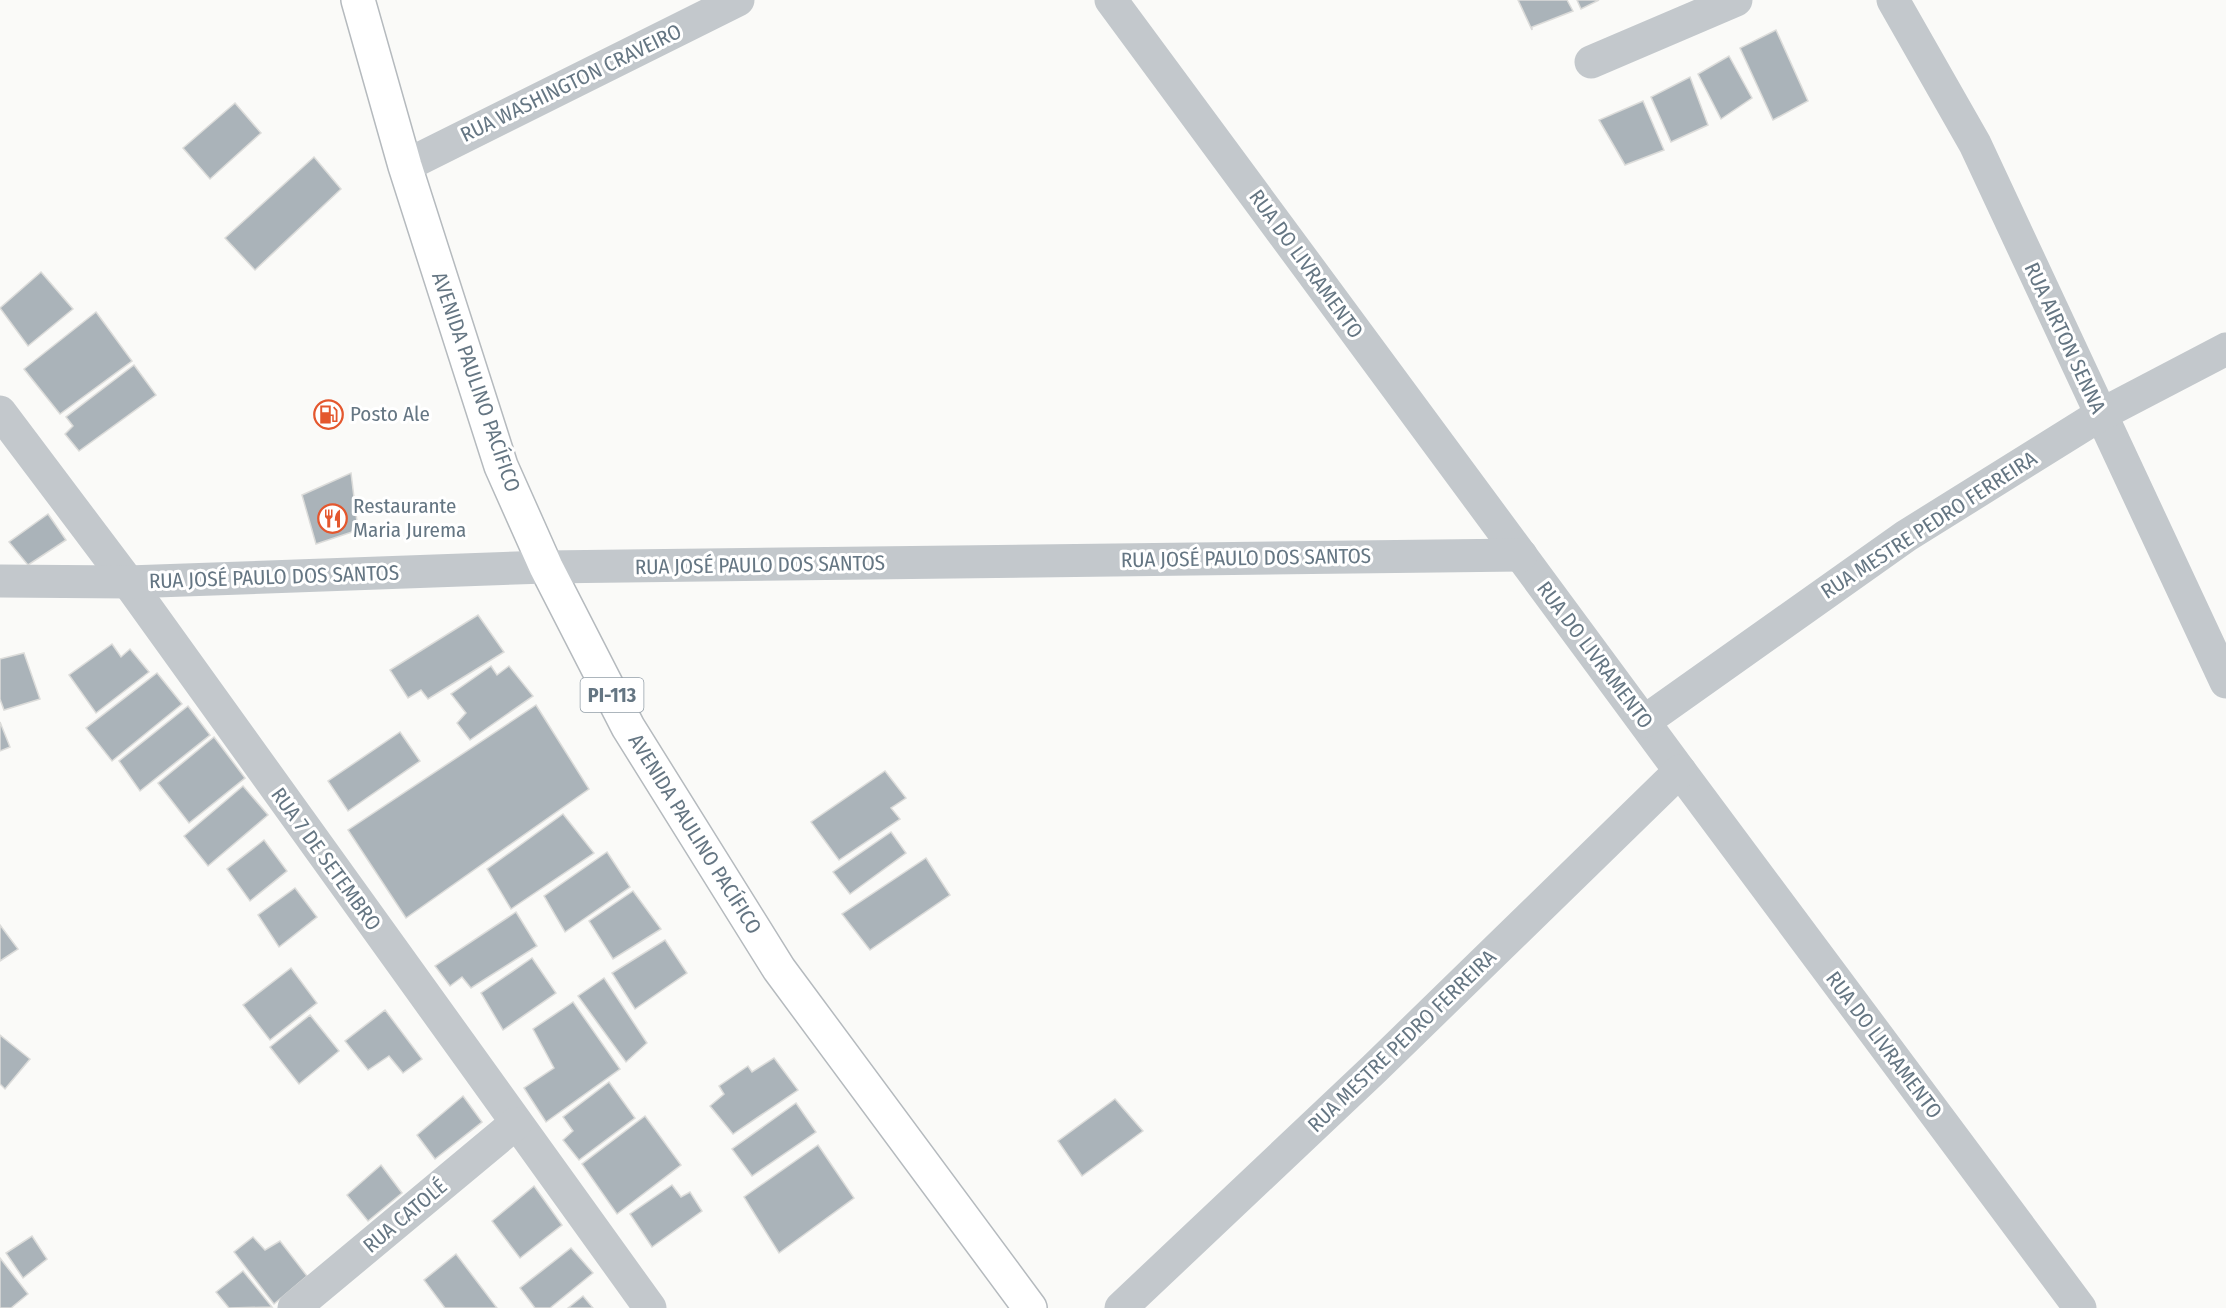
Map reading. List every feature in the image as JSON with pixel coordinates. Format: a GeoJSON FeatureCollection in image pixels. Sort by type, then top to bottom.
{"type":"FeatureCollection","features":[{"type":"Feature","properties":{"kind":"main road","name":"AVENIDA PAULINO PACÍFICO"},"geometry":{"type":"LineString","coordinates":[[358,0],[405,165],[501,466],[546,567],[628,727],[779,969],[1030,1308]]}},
{"type":"Feature","properties":{"kind":"street","name":"RUA WASHINGTON CRAVEIRO"},"geometry":{"type":"LineString","coordinates":[[405,165],[738,0]]}},
{"type":"Feature","properties":{"kind":"street","name":"RUA DO LIVRAMENTO"},"geometry":{"type":"LineString","coordinates":[[1111,0],[2080,1308]]}},
{"type":"Feature","properties":{"kind":"street"},"geometry":{"type":"LineString","coordinates":[[1591,62],[1736,0]]}},
{"type":"Feature","properties":{"kind":"street","name":"RUA AIRTON SENNA"},"geometry":{"type":"LineString","coordinates":[[1893,0],[1975,144],[2226,682]]}},
{"type":"Feature","properties":{"kind":"street","name":"RUA MESTRE PEDRO FERREIRA"},"geometry":{"type":"LineString","coordinates":[[1645,721],[1906,536],[2100,415],[2226,348]]}},
{"type":"Feature","properties":{"kind":"street","name":"RUA 7 DE SETEMBRO"},"geometry":{"type":"LineString","coordinates":[[0,412],[128,582],[650,1308]]}},
{"type":"Feature","properties":{"kind":"street","name":"RUA JOSÉ PAULO DOS SANTOS"},"geometry":{"type":"LineString","coordinates":[[0,581],[128,582],[546,567],[1521,555]]}},
{"type":"Feature","properties":{"kind":"street","name":"RUA MESTRE PEDRO FERREIRA"},"geometry":{"type":"LineString","coordinates":[[1121,1308],[1374,1069],[1680,771]]}},
{"type":"Feature","properties":{"kind":"street","name":"RUA CATOLÉ"},"geometry":{"type":"LineString","coordinates":[[294,1308],[516,1124]]}},
{"type":"Feature","properties":{"kind":"building"},"geometry":{"type":"Polygon","coordinates":[[[1518,0],[1567,0],[1573,11],[1532,27],[1532,30],[1518,0]]]}},
{"type":"Feature","properties":{"kind":"building"},"geometry":{"type":"Polygon","coordinates":[[[1577,0],[1599,0],[1581,9],[1577,0]]]}},
{"type":"Feature","properties":{"kind":"building"},"geometry":{"type":"Polygon","coordinates":[[[1776,30],[1808,101],[1773,120],[1740,48],[1776,30]]]}},
{"type":"Feature","properties":{"kind":"building"},"geometry":{"type":"Polygon","coordinates":[[[1729,56],[1752,98],[1721,119],[1698,74],[1729,56]]]}},
{"type":"Feature","properties":{"kind":"building"},"geometry":{"type":"Polygon","coordinates":[[[1690,77],[1708,125],[1671,142],[1651,97],[1690,77]]]}},
{"type":"Feature","properties":{"kind":"building"},"geometry":{"type":"Polygon","coordinates":[[[1643,101],[1664,150],[1625,165],[1599,120],[1643,101]]]}},
{"type":"Feature","properties":{"kind":"building"},"geometry":{"type":"Polygon","coordinates":[[[235,103],[261,133],[210,179],[183,148],[235,103]]]}},
{"type":"Feature","properties":{"kind":"building"},"geometry":{"type":"Polygon","coordinates":[[[314,157],[341,189],[255,270],[225,238],[314,157]]]}},
{"type":"Feature","properties":{"kind":"building"},"geometry":{"type":"Polygon","coordinates":[[[41,272],[73,309],[28,346],[0,308],[41,272]]]}},
{"type":"Feature","properties":{"kind":"building"},"geometry":{"type":"Polygon","coordinates":[[[96,312],[132,361],[60,414],[24,369],[96,312]]]}},
{"type":"Feature","properties":{"kind":"building"},"geometry":{"type":"Polygon","coordinates":[[[134,365],[156,395],[79,451],[65,434],[73,426],[66,417],[134,365]]]}},
{"type":"Feature","properties":{"kind":"building"},"geometry":{"type":"Polygon","coordinates":[[[351,473],[358,530],[316,544],[302,495],[351,473]]]}},
{"type":"Feature","properties":{"kind":"building"},"geometry":{"type":"Polygon","coordinates":[[[48,514],[66,540],[28,565],[9,542],[48,514]]]}},
{"type":"Feature","properties":{"kind":"building"},"geometry":{"type":"Polygon","coordinates":[[[478,615],[504,652],[428,699],[421,690],[408,698],[390,670],[478,615]]]}},
{"type":"Feature","properties":{"kind":"building"},"geometry":{"type":"Polygon","coordinates":[[[112,644],[121,657],[130,649],[149,672],[96,713],[69,675],[112,644]]]}},
{"type":"Feature","properties":{"kind":"building"},"geometry":{"type":"Polygon","coordinates":[[[24,653],[40,699],[4,710],[0,699],[0,659],[24,653]]]}},
{"type":"Feature","properties":{"kind":"building"},"geometry":{"type":"Polygon","coordinates":[[[491,666],[497,675],[509,666],[533,696],[470,740],[457,723],[466,713],[451,694],[491,666]]]}},
{"type":"Feature","properties":{"kind":"building"},"geometry":{"type":"Polygon","coordinates":[[[157,673],[182,704],[112,761],[86,728],[157,673]]]}},
{"type":"Feature","properties":{"kind":"building"},"geometry":{"type":"Polygon","coordinates":[[[536,705],[589,789],[406,918],[348,830],[536,705]]]}},
{"type":"Feature","properties":{"kind":"building"},"geometry":{"type":"Polygon","coordinates":[[[188,706],[210,735],[140,791],[119,761],[188,706]]]}},
{"type":"Feature","properties":{"kind":"building"},"geometry":{"type":"Polygon","coordinates":[[[0,722],[10,747],[0,751],[0,722]]]}},
{"type":"Feature","properties":{"kind":"building"},"geometry":{"type":"Polygon","coordinates":[[[400,732],[420,761],[348,811],[328,781],[400,732]]]}},
{"type":"Feature","properties":{"kind":"building"},"geometry":{"type":"Polygon","coordinates":[[[214,737],[245,778],[189,823],[158,783],[214,737]]]}},
{"type":"Feature","properties":{"kind":"building"},"geometry":{"type":"Polygon","coordinates":[[[885,771],[906,798],[891,808],[900,819],[839,860],[811,822],[885,771]]]}},
{"type":"Feature","properties":{"kind":"building"},"geometry":{"type":"Polygon","coordinates":[[[243,786],[268,815],[208,866],[184,836],[243,786]]]}},
{"type":"Feature","properties":{"kind":"building"},"geometry":{"type":"Polygon","coordinates":[[[563,814],[594,853],[511,909],[487,869],[563,814]]]}},
{"type":"Feature","properties":{"kind":"building"},"geometry":{"type":"Polygon","coordinates":[[[891,832],[906,853],[850,894],[833,872],[891,832]]]}},
{"type":"Feature","properties":{"kind":"building"},"geometry":{"type":"Polygon","coordinates":[[[264,840],[287,871],[250,901],[227,869],[264,840]]]}},
{"type":"Feature","properties":{"kind":"building"},"geometry":{"type":"Polygon","coordinates":[[[607,852],[630,887],[565,932],[544,896],[607,852]]]}},
{"type":"Feature","properties":{"kind":"building"},"geometry":{"type":"Polygon","coordinates":[[[926,858],[950,895],[870,950],[842,914],[926,858]]]}},
{"type":"Feature","properties":{"kind":"building"},"geometry":{"type":"Polygon","coordinates":[[[295,888],[317,917],[279,947],[258,915],[295,888]]]}},
{"type":"Feature","properties":{"kind":"building"},"geometry":{"type":"Polygon","coordinates":[[[633,891],[661,929],[613,959],[589,921],[633,891]]]}},
{"type":"Feature","properties":{"kind":"building"},"geometry":{"type":"Polygon","coordinates":[[[516,912],[537,946],[471,988],[462,977],[450,986],[435,966],[516,912]]]}},
{"type":"Feature","properties":{"kind":"building"},"geometry":{"type":"Polygon","coordinates":[[[0,925],[18,949],[0,961],[0,925]]]}},
{"type":"Feature","properties":{"kind":"building"},"geometry":{"type":"Polygon","coordinates":[[[665,940],[687,973],[635,1009],[612,973],[665,940]]]}},
{"type":"Feature","properties":{"kind":"building"},"geometry":{"type":"Polygon","coordinates":[[[532,958],[556,993],[503,1030],[481,993],[532,958]]]}},
{"type":"Feature","properties":{"kind":"building"},"geometry":{"type":"Polygon","coordinates":[[[291,968],[317,1003],[270,1040],[243,1005],[291,968]]]}},
{"type":"Feature","properties":{"kind":"building"},"geometry":{"type":"Polygon","coordinates":[[[604,978],[647,1043],[626,1062],[578,996],[604,978]]]}},
{"type":"Feature","properties":{"kind":"building"},"geometry":{"type":"Polygon","coordinates":[[[573,1002],[620,1069],[546,1122],[524,1088],[554,1068],[533,1029],[573,1002]]]}},
{"type":"Feature","properties":{"kind":"building"},"geometry":{"type":"Polygon","coordinates":[[[385,1010],[422,1059],[403,1073],[389,1056],[368,1070],[345,1041],[385,1010]]]}},
{"type":"Feature","properties":{"kind":"building"},"geometry":{"type":"Polygon","coordinates":[[[310,1015],[339,1051],[299,1084],[270,1047],[310,1015]]]}},
{"type":"Feature","properties":{"kind":"building"},"geometry":{"type":"Polygon","coordinates":[[[0,1035],[30,1059],[5,1089],[0,1084],[0,1035]]]}},
{"type":"Feature","properties":{"kind":"building"},"geometry":{"type":"Polygon","coordinates":[[[774,1058],[798,1090],[733,1134],[710,1106],[724,1094],[719,1086],[748,1066],[752,1072],[774,1058]]]}},
{"type":"Feature","properties":{"kind":"building"},"geometry":{"type":"Polygon","coordinates":[[[609,1082],[635,1118],[579,1160],[563,1140],[573,1131],[563,1117],[609,1082]]]}},
{"type":"Feature","properties":{"kind":"building"},"geometry":{"type":"Polygon","coordinates":[[[463,1096],[482,1122],[435,1159],[417,1135],[463,1096]]]}},
{"type":"Feature","properties":{"kind":"building"},"geometry":{"type":"Polygon","coordinates":[[[1115,1099],[1143,1131],[1082,1176],[1058,1141],[1115,1099]]]}},
{"type":"Feature","properties":{"kind":"building"},"geometry":{"type":"Polygon","coordinates":[[[796,1103],[816,1132],[752,1176],[732,1149],[796,1103]]]}},
{"type":"Feature","properties":{"kind":"building"},"geometry":{"type":"Polygon","coordinates":[[[645,1116],[681,1165],[617,1214],[582,1164],[645,1116]]]}},
{"type":"Feature","properties":{"kind":"building"},"geometry":{"type":"Polygon","coordinates":[[[818,1145],[854,1198],[779,1253],[744,1197],[818,1145]]]}},
{"type":"Feature","properties":{"kind":"building"},"geometry":{"type":"Polygon","coordinates":[[[381,1165],[402,1193],[368,1221],[347,1195],[381,1165]]]}},
{"type":"Feature","properties":{"kind":"building"},"geometry":{"type":"Polygon","coordinates":[[[672,1185],[681,1197],[690,1192],[702,1211],[652,1247],[630,1214],[672,1185]]]}},
{"type":"Feature","properties":{"kind":"building"},"geometry":{"type":"Polygon","coordinates":[[[534,1186],[562,1225],[520,1258],[492,1221],[534,1186]]]}},
{"type":"Feature","properties":{"kind":"building"},"geometry":{"type":"Polygon","coordinates":[[[32,1236],[47,1259],[23,1278],[6,1253],[32,1236]]]}},
{"type":"Feature","properties":{"kind":"building"},"geometry":{"type":"Polygon","coordinates":[[[253,1237],[265,1250],[280,1241],[307,1276],[274,1304],[234,1252],[253,1237]]]}},
{"type":"Feature","properties":{"kind":"building"},"geometry":{"type":"Polygon","coordinates":[[[571,1248],[593,1273],[550,1308],[535,1308],[520,1288],[571,1248]]]}},
{"type":"Feature","properties":{"kind":"building"},"geometry":{"type":"Polygon","coordinates":[[[456,1254],[497,1308],[445,1308],[424,1280],[456,1254]]]}},
{"type":"Feature","properties":{"kind":"building"},"geometry":{"type":"Polygon","coordinates":[[[0,1258],[28,1294],[11,1308],[0,1308],[0,1258]]]}},
{"type":"Feature","properties":{"kind":"building"},"geometry":{"type":"Polygon","coordinates":[[[243,1271],[272,1307],[229,1308],[216,1292],[243,1271]]]}},
{"type":"Feature","properties":{"kind":"building"},"geometry":{"type":"Polygon","coordinates":[[[583,1296],[593,1308],[568,1308],[583,1296]]]}},
{"type":"Feature","properties":{"kind":"place","name":"Posto Ale"},"geometry":{"type":"Point","coordinates":[329,414]}},
{"type":"Feature","properties":{"kind":"place","name":"Restaurante Maria Jurema"},"geometry":{"type":"Point","coordinates":[332,518]}}]}
